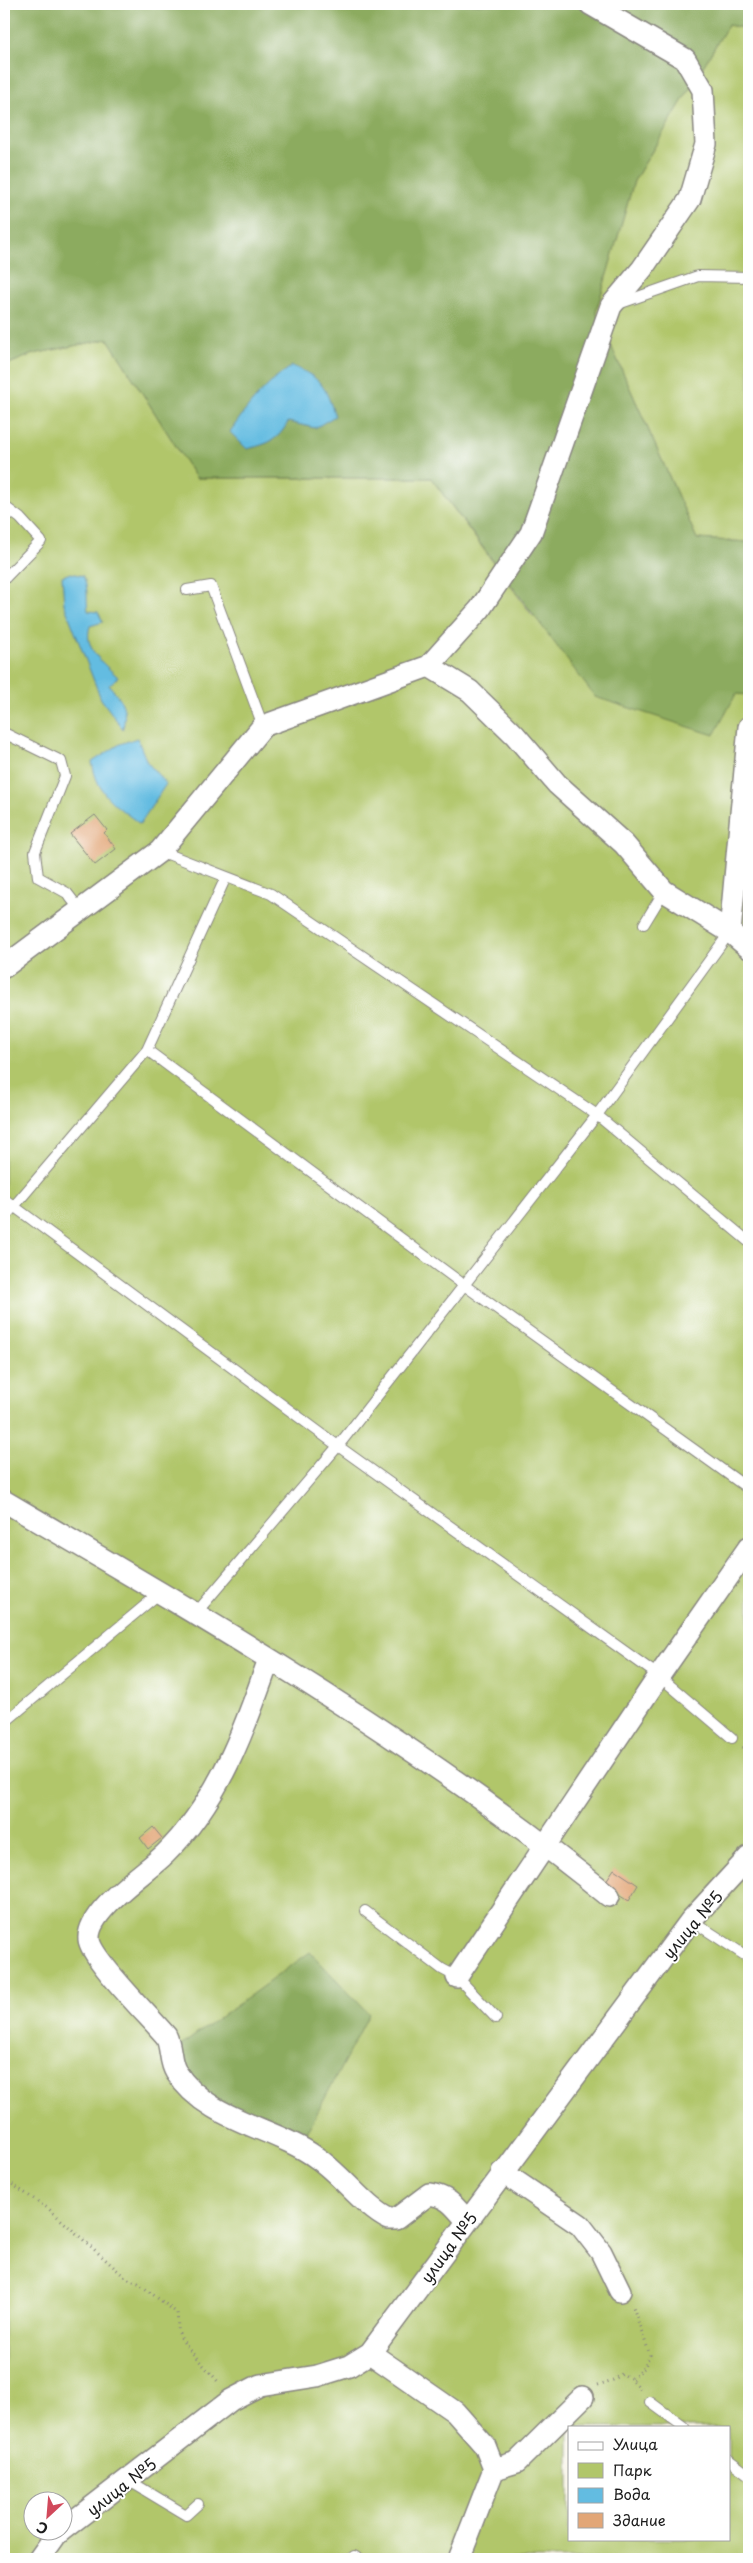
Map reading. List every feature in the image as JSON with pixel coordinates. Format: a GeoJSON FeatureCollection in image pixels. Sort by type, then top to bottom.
{"type":"FeatureCollection","features":[{"type":"Feature","properties":{"kind":"street"},"geometry":{"type":"LineString","coordinates":[[4,967],[160,851],[263,726],[429,666],[480,609],[531,533],[611,306],[642,269],[690,198],[706,144],[703,90],[685,59],[590,4]]}},
{"type":"Feature","properties":{"kind":"street"},"geometry":{"type":"LineString","coordinates":[[429,666],[470,691],[515,735],[557,784],[624,844],[664,891],[730,932],[749,948]]}},
{"type":"Feature","properties":{"kind":"street"},"geometry":{"type":"LineString","coordinates":[[730,932],[749,727]]}},
{"type":"Feature","properties":{"kind":"street"},"geometry":{"type":"LineString","coordinates":[[4,1501],[196,1613],[376,1728],[546,1845],[609,1896]]}},
{"type":"Feature","properties":{"kind":"street"},"geometry":{"type":"LineString","coordinates":[[457,1977],[659,1676],[749,1547]]}},
{"type":"Feature","properties":{"kind":"street"},"geometry":{"type":"LineString","coordinates":[[269,1659],[252,1709],[212,1795],[181,1837],[97,1916],[89,1939],[92,1948],[104,1967],[166,2036],[170,2043],[172,2065],[192,2092],[256,2129],[271,2134],[316,2157],[389,2219],[396,2219],[429,2194],[440,2195],[449,2200],[466,2220]]}},
{"type":"Feature","properties":{"kind":"street","name":"улица №5"},"geometry":{"type":"LineString","coordinates":[[72,2522],[230,2400],[260,2385],[316,2376],[349,2366],[370,2353],[466,2220],[691,1920],[749,1857]]}},
{"type":"Feature","properties":{"kind":"street"},"geometry":{"type":"LineString","coordinates":[[502,2172],[580,2225],[601,2252],[620,2291]]}},
{"type":"Feature","properties":{"kind":"street"},"geometry":{"type":"LineString","coordinates":[[370,2353],[455,2412],[485,2446],[494,2469],[459,2559]]}},
{"type":"Feature","properties":{"kind":"street"},"geometry":{"type":"LineString","coordinates":[[494,2469],[517,2462],[583,2397]]}},
{"type":"Feature","properties":{"kind":"street","name":"улица №5"},"geometry":{"type":"LineString","coordinates":[[40,2559],[53,2540]]}},
{"type":"Feature","properties":{"kind":"lane"},"geometry":{"type":"LineString","coordinates":[[611,306],[698,276],[749,277]]}},
{"type":"Feature","properties":{"kind":"lane"},"geometry":{"type":"LineString","coordinates":[[4,506],[20,518],[40,542],[4,579]]}},
{"type":"Feature","properties":{"kind":"lane"},"geometry":{"type":"LineString","coordinates":[[187,590],[210,586],[263,726]]}},
{"type":"Feature","properties":{"kind":"lane"},"geometry":{"type":"LineString","coordinates":[[4,733],[61,761],[66,776],[35,852],[38,877],[67,893],[80,910]]}},
{"type":"Feature","properties":{"kind":"lane"},"geometry":{"type":"LineString","coordinates":[[160,851],[271,894],[596,1115],[749,1242]]}},
{"type":"Feature","properties":{"kind":"lane"},"geometry":{"type":"LineString","coordinates":[[4,1218],[147,1050],[226,877]]}},
{"type":"Feature","properties":{"kind":"lane"},"geometry":{"type":"LineString","coordinates":[[644,924],[664,891]]}},
{"type":"Feature","properties":{"kind":"lane"},"geometry":{"type":"LineString","coordinates":[[196,1613],[338,1446],[596,1115],[730,932]]}},
{"type":"Feature","properties":{"kind":"lane"},"geometry":{"type":"LineString","coordinates":[[147,1050],[464,1285],[749,1489]]}},
{"type":"Feature","properties":{"kind":"lane"},"geometry":{"type":"LineString","coordinates":[[4,1199],[338,1446],[659,1676],[732,1738]]}},
{"type":"Feature","properties":{"kind":"lane"},"geometry":{"type":"LineString","coordinates":[[4,1723],[161,1592]]}},
{"type":"Feature","properties":{"kind":"lane"},"geometry":{"type":"LineString","coordinates":[[365,1911],[442,1969],[457,1977],[496,2018]]}},
{"type":"Feature","properties":{"kind":"lane"},"geometry":{"type":"LineString","coordinates":[[691,1920],[749,1958]]}},
{"type":"Feature","properties":{"kind":"lane"},"geometry":{"type":"LineString","coordinates":[[650,2402],[683,2426]]}},
{"type":"Feature","properties":{"kind":"lane"},"geometry":{"type":"LineString","coordinates":[[730,2461],[748,2471]]}},
{"type":"Feature","properties":{"kind":"lane"},"geometry":{"type":"LineString","coordinates":[[128,2480],[186,2515],[198,2504]]}},
{"type":"Feature","properties":{"kind":"path"},"geometry":{"type":"LineString","coordinates":[[4,2179],[49,2209],[126,2278],[138,2283],[177,2313],[179,2334],[187,2348],[198,2357],[230,2400]]}},
{"type":"Feature","properties":{"kind":"path"},"geometry":{"type":"LineString","coordinates":[[620,2291],[630,2302],[650,2355],[644,2368],[632,2379]]}},
{"type":"Feature","properties":{"kind":"path"},"geometry":{"type":"LineString","coordinates":[[583,2397],[597,2386],[622,2374],[632,2379],[650,2402]]}},
{"type":"Feature","properties":{"kind":"green space"},"geometry":{"type":"Polygon","coordinates":[[[4,4],[749,4],[749,29],[728,25],[634,181],[596,312],[697,539],[749,542],[749,695],[736,694],[714,735],[595,697],[431,478],[196,478],[108,339],[33,354],[4,366],[4,4]]]}},
{"type":"Feature","properties":{"kind":"green space"},"geometry":{"type":"Polygon","coordinates":[[[728,25],[749,29],[749,542],[697,539],[596,312],[634,181],[728,25]]]}},
{"type":"Feature","properties":{"kind":"green space"},"geometry":{"type":"Polygon","coordinates":[[[108,339],[196,478],[431,478],[532,615],[736,694],[749,695],[749,1387],[746,1394],[749,1396],[749,2559],[4,2559],[4,366],[33,354],[108,339]]]}},
{"type":"Feature","properties":{"kind":"green space"},"geometry":{"type":"Polygon","coordinates":[[[310,1952],[369,2014],[304,2138],[212,2097],[187,2077],[175,2050],[310,1952]]]}},
{"type":"Feature","properties":{"kind":"water"},"geometry":{"type":"Polygon","coordinates":[[[292,366],[302,370],[321,384],[335,416],[315,428],[288,422],[276,438],[247,449],[230,432],[258,396],[292,366]]]}},
{"type":"Feature","properties":{"kind":"water"},"geometry":{"type":"Polygon","coordinates":[[[71,573],[83,576],[87,589],[88,611],[98,612],[103,622],[90,626],[89,642],[96,655],[118,677],[109,685],[123,705],[123,729],[101,699],[64,604],[62,576],[71,573]]]}},
{"type":"Feature","properties":{"kind":"water"},"geometry":{"type":"Polygon","coordinates":[[[137,738],[147,762],[166,784],[140,824],[115,805],[103,791],[98,783],[92,762],[120,744],[137,738]]]}},
{"type":"Feature","properties":{"kind":"building"},"geometry":{"type":"Polygon","coordinates":[[[95,815],[107,830],[104,833],[116,849],[95,865],[70,834],[95,815]]]}},
{"type":"Feature","properties":{"kind":"building"},"geometry":{"type":"Polygon","coordinates":[[[153,1827],[162,1838],[148,1849],[140,1838],[153,1827]]]}},
{"type":"Feature","properties":{"kind":"building"},"geometry":{"type":"Polygon","coordinates":[[[614,1869],[638,1885],[629,1900],[604,1884],[614,1869]]]}}]}
